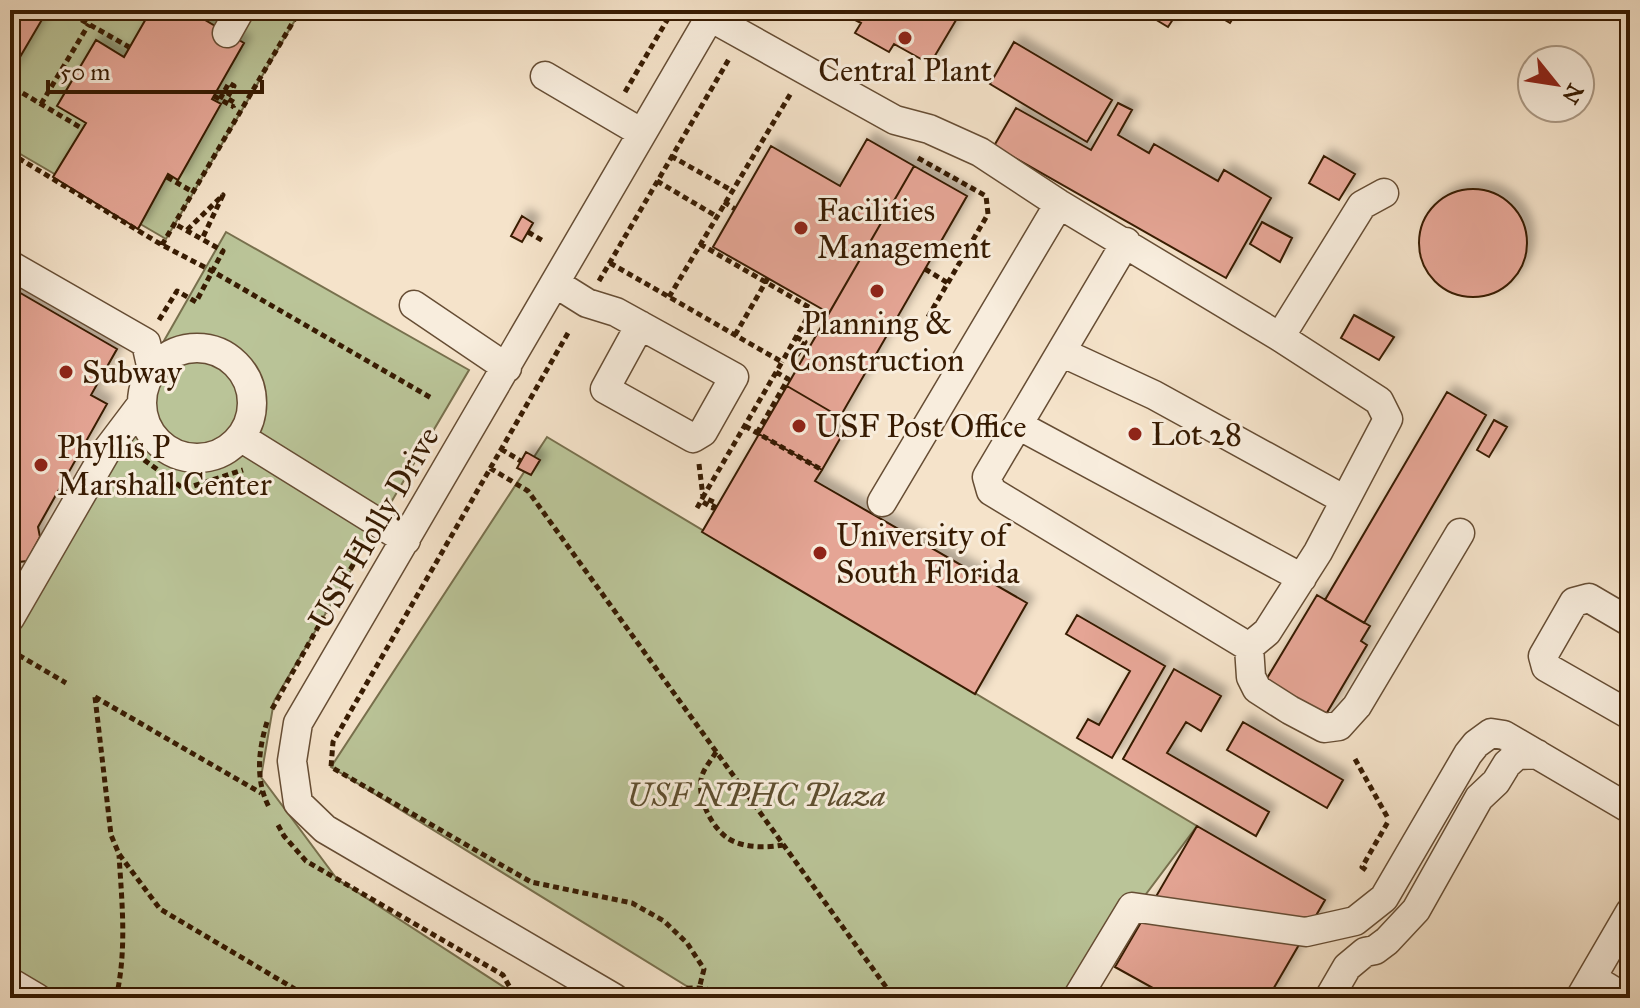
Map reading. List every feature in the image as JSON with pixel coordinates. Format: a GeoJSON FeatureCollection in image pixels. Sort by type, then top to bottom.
{"type":"FeatureCollection","features":[{"type":"Feature","properties":{"kind":"street","name":"USF Holly Drive"},"geometry":{"type":"LineString","coordinates":[[611,997],[572,988],[325,829],[298,803],[292,761],[298,723],[712,14]]}},
{"type":"Feature","properties":{"kind":"street"},"geometry":{"type":"LineString","coordinates":[[712,14],[895,120],[929,129],[980,152],[1379,401],[1388,419],[1302,578],[1267,632],[1249,647]]}},
{"type":"Feature","properties":{"kind":"street"},"geometry":{"type":"LineString","coordinates":[[545,76],[642,133]]}},
{"type":"Feature","properties":{"kind":"street"},"geometry":{"type":"LineString","coordinates":[[1280,337],[1362,205],[1384,193]]}},
{"type":"Feature","properties":{"kind":"street"},"geometry":{"type":"LineString","coordinates":[[882,502],[1059,204]]}},
{"type":"Feature","properties":{"kind":"street"},"geometry":{"type":"LineString","coordinates":[[1126,242],[987,477],[991,491],[1249,647]]}},
{"type":"Feature","properties":{"kind":"street"},"geometry":{"type":"LineString","coordinates":[[10,265],[146,343],[152,370]]}},
{"type":"Feature","properties":{"kind":"street"},"geometry":{"type":"LineString","coordinates":[[555,283],[592,294],[616,312],[640,325],[734,377],[703,432],[693,438],[605,389],[640,325]]}},
{"type":"Feature","properties":{"kind":"street"},"geometry":{"type":"LineString","coordinates":[[592,294],[618,340],[621,359]]}},
{"type":"Feature","properties":{"kind":"street"},"geometry":{"type":"LineString","coordinates":[[414,305],[507,368]]}},
{"type":"Feature","properties":{"kind":"street"},"geometry":{"type":"LineString","coordinates":[[197,347],[230,358],[242,371],[250,387],[252,404],[242,438],[226,450],[208,457],[189,458],[171,452],[156,440],[145,424],[141,405],[144,387],[152,370],[164,358],[180,350],[197,347]]}},
{"type":"Feature","properties":{"kind":"street"},"geometry":{"type":"LineString","coordinates":[[1061,352],[1154,395],[1345,500]]}},
{"type":"Feature","properties":{"kind":"street"},"geometry":{"type":"LineString","coordinates":[[10,618],[107,450],[141,405]]}},
{"type":"Feature","properties":{"kind":"street"},"geometry":{"type":"LineString","coordinates":[[1018,425],[1302,578]]}},
{"type":"Feature","properties":{"kind":"street"},"geometry":{"type":"LineString","coordinates":[[242,438],[406,540]]}},
{"type":"Feature","properties":{"kind":"street"},"geometry":{"type":"LineString","coordinates":[[1249,647],[1251,677],[1257,689],[1324,728],[1339,726],[1357,706],[1460,533]]}},
{"type":"Feature","properties":{"kind":"street"},"geometry":{"type":"LineString","coordinates":[[1630,622],[1589,598],[1574,602],[1543,656],[1546,667],[1630,715]]}},
{"type":"Feature","properties":{"kind":"street"},"geometry":{"type":"LineString","coordinates":[[1077,998],[1132,907],[1306,932],[1355,921],[1384,898],[1476,744],[1491,733],[1504,735],[1630,809]]}},
{"type":"Feature","properties":{"kind":"street"},"geometry":{"type":"LineString","coordinates":[[1329,998],[1347,967],[1365,952],[1375,950],[1387,941],[1416,910],[1479,798],[1517,755],[1537,754]]}},
{"type":"Feature","properties":{"kind":"street"},"geometry":{"type":"LineString","coordinates":[[1625,998],[1586,988],[1630,912]]}},
{"type":"Feature","properties":{"kind":"street"},"geometry":{"type":"LineString","coordinates":[[10,982],[37,998]]}},
{"type":"Feature","properties":{"kind":"path"},"geometry":{"type":"LineString","coordinates":[[64,10],[129,47]]}},
{"type":"Feature","properties":{"kind":"path"},"geometry":{"type":"LineString","coordinates":[[162,245],[300,10]]}},
{"type":"Feature","properties":{"kind":"path"},"geometry":{"type":"LineString","coordinates":[[624,95],[673,10]]}},
{"type":"Feature","properties":{"kind":"path"},"geometry":{"type":"LineString","coordinates":[[41,104],[89,24]]}},
{"type":"Feature","properties":{"kind":"path"},"geometry":{"type":"LineString","coordinates":[[592,294],[728,59],[740,60]]}},
{"type":"Feature","properties":{"kind":"path"},"geometry":{"type":"LineString","coordinates":[[233,107],[235,103],[227,98],[234,86],[229,83],[217,97],[233,107],[240,111]]}},
{"type":"Feature","properties":{"kind":"path"},"geometry":{"type":"LineString","coordinates":[[14,88],[83,129]]}},
{"type":"Feature","properties":{"kind":"path"},"geometry":{"type":"LineString","coordinates":[[669,297],[794,89]]}},
{"type":"Feature","properties":{"kind":"path"},"geometry":{"type":"LineString","coordinates":[[10,153],[162,245],[433,399]]}},
{"type":"Feature","properties":{"kind":"path"},"geometry":{"type":"LineString","coordinates":[[671,156],[731,190]]}},
{"type":"Feature","properties":{"kind":"path"},"geometry":{"type":"LineString","coordinates":[[917,158],[986,196],[988,214],[928,317]]}},
{"type":"Feature","properties":{"kind":"path"},"geometry":{"type":"LineString","coordinates":[[167,177],[193,192]]}},
{"type":"Feature","properties":{"kind":"path"},"geometry":{"type":"LineString","coordinates":[[657,181],[716,216]]}},
{"type":"Feature","properties":{"kind":"path"},"geometry":{"type":"LineString","coordinates":[[187,230],[223,195],[202,239]]}},
{"type":"Feature","properties":{"kind":"path"},"geometry":{"type":"LineString","coordinates":[[724,202],[735,209]]}},
{"type":"Feature","properties":{"kind":"path"},"geometry":{"type":"LineString","coordinates":[[156,326],[177,291],[196,302],[223,251],[175,224]]}},
{"type":"Feature","properties":{"kind":"path"},"geometry":{"type":"LineString","coordinates":[[528,232],[545,242]]}},
{"type":"Feature","properties":{"kind":"path"},"geometry":{"type":"LineString","coordinates":[[700,244],[814,307],[782,362]]}},
{"type":"Feature","properties":{"kind":"path"},"geometry":{"type":"LineString","coordinates":[[925,269],[948,283]]}},
{"type":"Feature","properties":{"kind":"path"},"geometry":{"type":"LineString","coordinates":[[735,335],[766,280]]}},
{"type":"Feature","properties":{"kind":"path"},"geometry":{"type":"LineString","coordinates":[[568,333],[333,742],[331,767],[531,882],[632,903],[664,921],[687,943],[704,969],[699,989]]}},
{"type":"Feature","properties":{"kind":"path"},"geometry":{"type":"LineString","coordinates":[[796,337],[805,342],[793,362],[798,365]]}},
{"type":"Feature","properties":{"kind":"path"},"geometry":{"type":"LineString","coordinates":[[750,353],[754,346]]}},
{"type":"Feature","properties":{"kind":"path"},"geometry":{"type":"LineString","coordinates":[[757,433],[788,379],[776,372]]}},
{"type":"Feature","properties":{"kind":"path"},"geometry":{"type":"LineString","coordinates":[[753,413],[766,420]]}},
{"type":"Feature","properties":{"kind":"path"},"geometry":{"type":"LineString","coordinates":[[745,426],[822,470]]}},
{"type":"Feature","properties":{"kind":"path"},"geometry":{"type":"LineString","coordinates":[[501,449],[521,461]]}},
{"type":"Feature","properties":{"kind":"path"},"geometry":{"type":"LineString","coordinates":[[697,508],[702,499],[698,456]]}},
{"type":"Feature","properties":{"kind":"path"},"geometry":{"type":"LineString","coordinates":[[490,468],[528,491],[894,998]]}},
{"type":"Feature","properties":{"kind":"path"},"geometry":{"type":"LineString","coordinates":[[702,499],[716,503],[716,506]]}},
{"type":"Feature","properties":{"kind":"path"},"geometry":{"type":"LineString","coordinates":[[10,650],[66,683]]}},
{"type":"Feature","properties":{"kind":"path"},"geometry":{"type":"LineString","coordinates":[[262,794],[95,697],[111,835],[119,854],[160,909],[310,998]]}},
{"type":"Feature","properties":{"kind":"path"},"geometry":{"type":"LineString","coordinates":[[716,752],[701,776],[701,797],[711,820],[728,839],[755,847],[783,845]]}},
{"type":"Feature","properties":{"kind":"path"},"geometry":{"type":"LineString","coordinates":[[1355,759],[1391,822],[1362,867],[1366,870]]}},
{"type":"Feature","properties":{"kind":"path"},"geometry":{"type":"LineString","coordinates":[[116,998],[122,975],[119,854]]}},
{"type":"Feature","properties":{"kind":"path"},"geometry":{"type":"LineString","coordinates":[[668,995],[675,990],[699,989],[721,992],[731,998]]}},
{"type":"Feature","properties":{"kind":"green space"},"geometry":{"type":"Polygon","coordinates":[[[10,10],[301,10],[166,239],[10,148],[10,10]]]}},
{"type":"Feature","properties":{"kind":"green space"},"geometry":{"type":"Polygon","coordinates":[[[226,232],[469,370],[274,701],[261,777],[337,879],[513,993],[510,998],[50,998],[10,974],[10,611],[226,232]]]}},
{"type":"Feature","properties":{"kind":"green space","name":"USF NPHC Plaza"},"geometry":{"type":"Polygon","coordinates":[[[547,437],[1197,826],[1068,998],[706,998],[331,767],[547,437]]]}},
{"type":"Feature","properties":{"kind":"building"},"geometry":{"type":"Polygon","coordinates":[[[10,10],[59,10],[56,16],[47,11],[10,74],[10,10]]]}},
{"type":"Feature","properties":{"kind":"building"},"geometry":{"type":"Polygon","coordinates":[[[151,10],[188,10],[244,43],[212,99],[221,104],[178,180],[168,174],[138,229],[53,177],[86,123],[57,106],[96,40],[124,57],[151,10]]]}},
{"type":"Feature","properties":{"kind":"building","name":"Central Plant"},"geometry":{"type":"Polygon","coordinates":[[[836,10],[962,10],[930,64],[894,44],[889,52],[855,33],[861,23],[836,10]]]}},
{"type":"Feature","properties":{"kind":"building"},"geometry":{"type":"Polygon","coordinates":[[[1140,10],[1179,10],[1168,27],[1140,10]]]}},
{"type":"Feature","properties":{"kind":"building"},"geometry":{"type":"Polygon","coordinates":[[[1208,10],[1238,10],[1230,23],[1208,10]]]}},
{"type":"Feature","properties":{"kind":"building"},"geometry":{"type":"Polygon","coordinates":[[[1014,42],[1112,100],[1087,142],[990,84],[1014,42]]]}},
{"type":"Feature","properties":{"kind":"building"},"geometry":{"type":"Polygon","coordinates":[[[1118,103],[1132,110],[1118,135],[1149,153],[1154,144],[1218,181],[1224,170],[1271,198],[1226,278],[994,146],[1016,108],[1091,150],[1118,103]]]}},
{"type":"Feature","properties":{"kind":"building","name":"Facilities Management"},"geometry":{"type":"Polygon","coordinates":[[[867,139],[914,166],[829,313],[713,247],[771,146],[840,186],[867,139]]]}},
{"type":"Feature","properties":{"kind":"building"},"geometry":{"type":"Polygon","coordinates":[[[1324,156],[1355,174],[1339,200],[1309,183],[1324,156]]]}},
{"type":"Feature","properties":{"kind":"building","name":"Planning & Construction"},"geometry":{"type":"Polygon","coordinates":[[[914,166],[967,196],[840,417],[787,386],[914,166]]]}},
{"type":"Feature","properties":{"kind":"building"},"geometry":{"type":"Polygon","coordinates":[[[1473,189],[1494,193],[1511,205],[1523,222],[1527,243],[1523,264],[1511,281],[1494,293],[1473,297],[1452,293],[1435,281],[1423,264],[1419,243],[1423,222],[1435,205],[1452,193],[1473,189]]]}},
{"type":"Feature","properties":{"kind":"building"},"geometry":{"type":"Polygon","coordinates":[[[522,216],[533,223],[522,242],[511,236],[522,216]]]}},
{"type":"Feature","properties":{"kind":"building"},"geometry":{"type":"Polygon","coordinates":[[[1262,222],[1292,238],[1280,262],[1250,244],[1262,222]]]}},
{"type":"Feature","properties":{"kind":"building","name":"Phyllis P Marshall Center"},"geometry":{"type":"Polygon","coordinates":[[[10,287],[117,349],[91,395],[107,404],[38,527],[40,537],[27,561],[19,562],[10,576],[10,287]]]}},
{"type":"Feature","properties":{"kind":"building"},"geometry":{"type":"Polygon","coordinates":[[[1354,315],[1394,337],[1379,360],[1341,338],[1354,315]]]}},
{"type":"Feature","properties":{"kind":"building","name":"USF Post Office"},"geometry":{"type":"Polygon","coordinates":[[[787,386],[840,417],[831,432],[841,437],[822,470],[759,434],[787,386]]]}},
{"type":"Feature","properties":{"kind":"building"},"geometry":{"type":"Polygon","coordinates":[[[1447,392],[1486,415],[1364,623],[1325,600],[1447,392]]]}},
{"type":"Feature","properties":{"kind":"building"},"geometry":{"type":"Polygon","coordinates":[[[1494,420],[1507,427],[1489,457],[1477,450],[1494,420]]]}},
{"type":"Feature","properties":{"kind":"building"},"geometry":{"type":"Polygon","coordinates":[[[759,434],[822,470],[815,481],[1027,603],[975,694],[702,532],[759,434]]]}},
{"type":"Feature","properties":{"kind":"building"},"geometry":{"type":"Polygon","coordinates":[[[526,452],[540,460],[531,475],[517,468],[526,452]]]}},
{"type":"Feature","properties":{"kind":"building"},"geometry":{"type":"Polygon","coordinates":[[[1317,595],[1370,626],[1361,641],[1367,645],[1322,721],[1263,685],[1317,595]]]}},
{"type":"Feature","properties":{"kind":"building"},"geometry":{"type":"Polygon","coordinates":[[[1077,615],[1165,666],[1112,758],[1077,738],[1088,719],[1099,725],[1130,671],[1066,634],[1077,615]]]}},
{"type":"Feature","properties":{"kind":"building"},"geometry":{"type":"Polygon","coordinates":[[[1174,669],[1221,696],[1201,731],[1186,722],[1167,753],[1269,812],[1256,836],[1123,759],[1174,669]]]}},
{"type":"Feature","properties":{"kind":"building"},"geometry":{"type":"Polygon","coordinates":[[[1243,722],[1343,780],[1327,808],[1227,750],[1243,722]]]}},
{"type":"Feature","properties":{"kind":"building"},"geometry":{"type":"Polygon","coordinates":[[[1197,826],[1325,900],[1268,998],[1122,998],[1153,988],[1115,967],[1197,826]]]}},
{"type":"Feature","properties":{"kind":"place","name":"Central Plant"},"geometry":{"type":"Point","coordinates":[905,38]}},
{"type":"Feature","properties":{"kind":"place","name":"Facilities Management"},"geometry":{"type":"Point","coordinates":[801,228]}},
{"type":"Feature","properties":{"kind":"place","name":"Planning & Construction"},"geometry":{"type":"Point","coordinates":[877,291]}},
{"type":"Feature","properties":{"kind":"place","name":"Subway"},"geometry":{"type":"Point","coordinates":[66,372]}},
{"type":"Feature","properties":{"kind":"place","name":"USF Post Office"},"geometry":{"type":"Point","coordinates":[799,426]}},
{"type":"Feature","properties":{"kind":"place","name":"Lot 28"},"geometry":{"type":"Point","coordinates":[1135,434]}},
{"type":"Feature","properties":{"kind":"place","name":"Phyllis P Marshall Center"},"geometry":{"type":"Point","coordinates":[41,465]}},
{"type":"Feature","properties":{"kind":"place","name":"University of South Florida"},"geometry":{"type":"Point","coordinates":[820,553]}}]}
